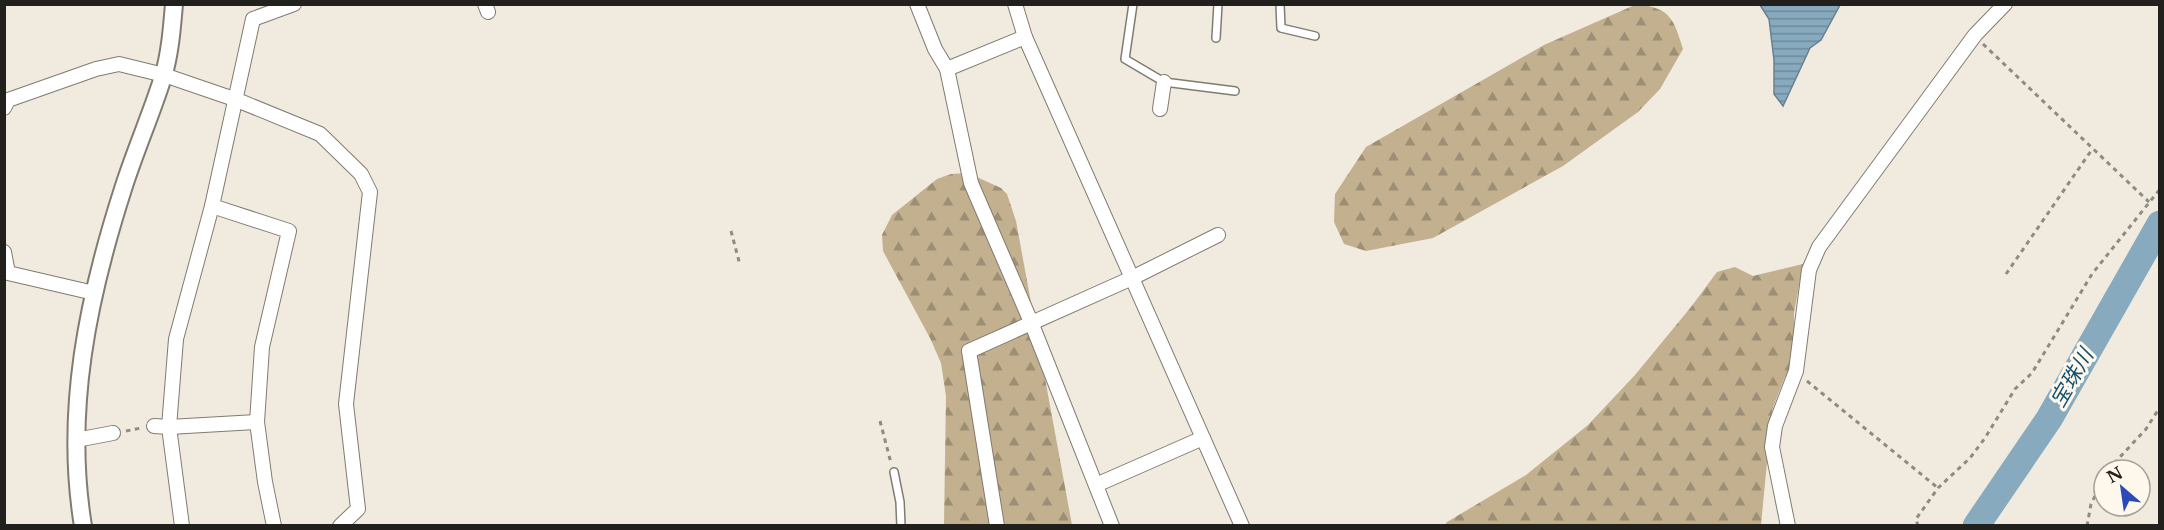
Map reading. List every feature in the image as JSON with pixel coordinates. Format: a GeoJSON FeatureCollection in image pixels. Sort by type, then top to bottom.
{"type":"FeatureCollection","features":[{"type":"Feature","properties":{"kind":"street"},"geometry":{"type":"LineString","coordinates":[[83,525],[76,440],[82,356],[94,293],[123,189],[164,75],[174,4]]}},
{"type":"Feature","properties":{"kind":"street"},"geometry":{"type":"LineString","coordinates":[[182,525],[169,427],[176,339],[212,206],[253,19],[294,4]]}},
{"type":"Feature","properties":{"kind":"street"},"geometry":{"type":"LineString","coordinates":[[917,4],[935,49],[947,69],[971,183],[1031,322],[1096,485],[1107,523]]}},
{"type":"Feature","properties":{"kind":"street"},"geometry":{"type":"LineString","coordinates":[[1015,4],[1025,38],[1242,525]]}},
{"type":"Feature","properties":{"kind":"street"},"geometry":{"type":"LineString","coordinates":[[1788,525],[1772,447],[1775,426],[1796,371],[1809,270],[1819,247],[1975,35],[2005,4]]}},
{"type":"Feature","properties":{"kind":"street"},"geometry":{"type":"LineString","coordinates":[[947,69],[1025,38]]}},
{"type":"Feature","properties":{"kind":"street"},"geometry":{"type":"LineString","coordinates":[[4,108],[8,100],[118,64],[164,75],[237,100],[320,134],[360,174],[370,192],[346,404],[358,509],[340,525]]}},
{"type":"Feature","properties":{"kind":"street"},"geometry":{"type":"LineString","coordinates":[[1160,109],[1164,82]]}},
{"type":"Feature","properties":{"kind":"street"},"geometry":{"type":"LineString","coordinates":[[212,206],[290,231],[262,347],[257,422],[265,482],[274,525]]}},
{"type":"Feature","properties":{"kind":"street"},"geometry":{"type":"LineString","coordinates":[[997,525],[969,351],[1132,278],[1218,235]]}},
{"type":"Feature","properties":{"kind":"street"},"geometry":{"type":"LineString","coordinates":[[4,252],[8,273],[94,293]]}},
{"type":"Feature","properties":{"kind":"street"},"geometry":{"type":"LineString","coordinates":[[154,426],[257,422]]}},
{"type":"Feature","properties":{"kind":"street"},"geometry":{"type":"LineString","coordinates":[[76,440],[113,433]]}},
{"type":"Feature","properties":{"kind":"street"},"geometry":{"type":"LineString","coordinates":[[1096,485],[1203,438]]}},
{"type":"Feature","properties":{"kind":"lane"},"geometry":{"type":"LineString","coordinates":[[1133,4],[1125,59],[1164,82],[1235,91]]}},
{"type":"Feature","properties":{"kind":"lane"},"geometry":{"type":"LineString","coordinates":[[1216,38],[1218,4]]}},
{"type":"Feature","properties":{"kind":"lane"},"geometry":{"type":"LineString","coordinates":[[1280,4],[1281,28],[1315,36]]}},
{"type":"Feature","properties":{"kind":"lane"},"geometry":{"type":"LineString","coordinates":[[894,472],[900,501],[901,525]]}},
{"type":"Feature","properties":{"kind":"path"},"geometry":{"type":"LineString","coordinates":[[1975,35],[2149,202]]}},
{"type":"Feature","properties":{"kind":"path"},"geometry":{"type":"LineString","coordinates":[[2006,273],[2094,148]]}},
{"type":"Feature","properties":{"kind":"path"},"geometry":{"type":"LineString","coordinates":[[1918,525],[1916,519],[1938,488],[1970,458],[2015,389],[2032,374],[2092,274],[2160,189]]}},
{"type":"Feature","properties":{"kind":"path"},"geometry":{"type":"LineString","coordinates":[[731,231],[740,265]]}},
{"type":"Feature","properties":{"kind":"path"},"geometry":{"type":"LineString","coordinates":[[1796,371],[1938,488]]}},
{"type":"Feature","properties":{"kind":"path"},"geometry":{"type":"LineString","coordinates":[[2119,458],[2146,429],[2160,407]]}},
{"type":"Feature","properties":{"kind":"path"},"geometry":{"type":"LineString","coordinates":[[880,421],[894,472]]}},
{"type":"Feature","properties":{"kind":"path"},"geometry":{"type":"LineString","coordinates":[[113,433],[154,426]]}},
{"type":"Feature","properties":{"kind":"path"},"geometry":{"type":"LineString","coordinates":[[2087,525],[2092,502]]}},
{"type":"Feature","properties":{"kind":"green space"},"geometry":{"type":"Polygon","coordinates":[[[1637,4],[1664,12],[1677,30],[1683,49],[1660,89],[1638,112],[1563,166],[1433,238],[1366,251],[1344,244],[1334,222],[1335,194],[1366,147],[1544,45],[1637,4]]]}},
{"type":"Feature","properties":{"kind":"green space"},"geometry":{"type":"Polygon","coordinates":[[[968,173],[1001,188],[1007,194],[1016,221],[1072,525],[944,525],[946,396],[941,363],[883,251],[882,235],[892,215],[937,179],[951,174],[968,173]]]}},
{"type":"Feature","properties":{"kind":"green space"},"geometry":{"type":"Polygon","coordinates":[[[1803,264],[1794,313],[1794,362],[1784,379],[1772,410],[1761,525],[1444,526],[1447,522],[1526,475],[1588,425],[1635,375],[1717,272],[1735,267],[1753,276],[1803,264]]]}},
{"type":"Feature","properties":{"kind":"water"},"geometry":{"type":"Polygon","coordinates":[[[1760,5],[1840,5],[1821,40],[1810,48],[1783,106],[1774,94],[1774,60],[1769,19],[1760,5]]]}},
{"type":"Feature","properties":{"kind":"waterway","name":"宝珠川"},"geometry":{"type":"LineString","coordinates":[[1976,526],[2049,419],[2160,224]]}}]}
